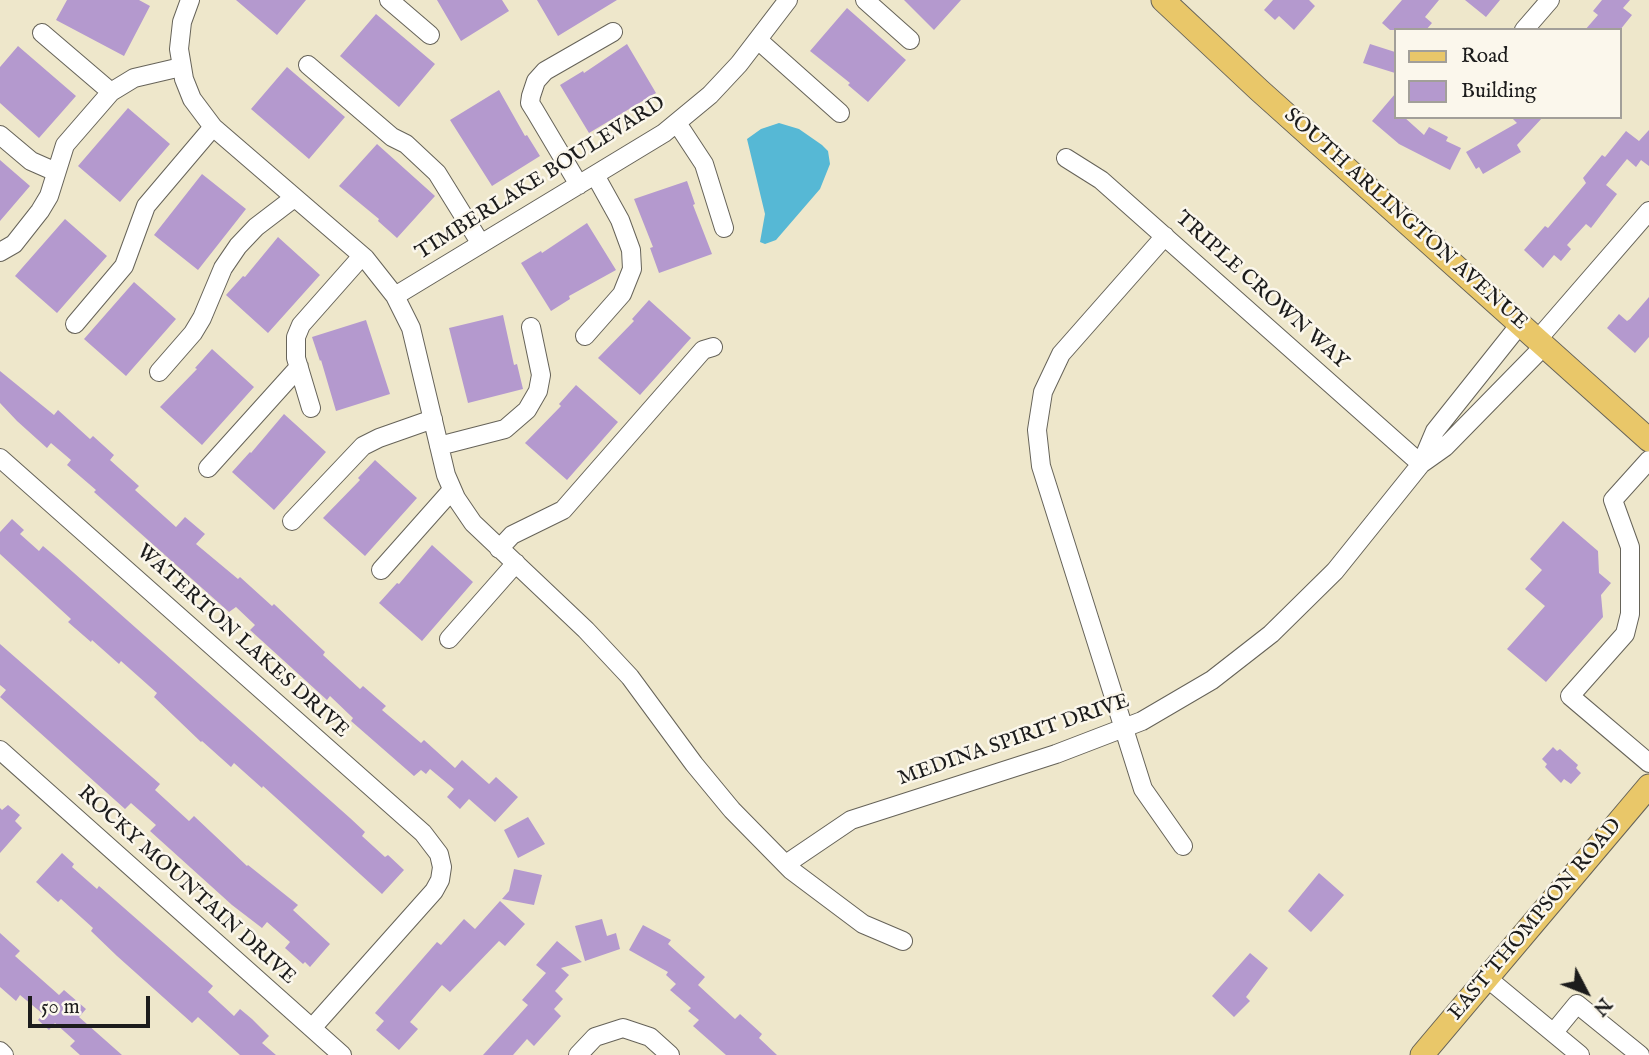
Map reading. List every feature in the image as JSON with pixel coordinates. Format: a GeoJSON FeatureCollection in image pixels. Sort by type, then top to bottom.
{"type":"FeatureCollection","features":[{"type":"Feature","properties":{"kind":"main road","name":"SOUTH ARLINGTON AVENUE"},"geometry":{"type":"LineString","coordinates":[[1163,0],[1265,96],[1649,440]]}},
{"type":"Feature","properties":{"kind":"main road","name":"EAST THOMPSON ROAD"},"geometry":{"type":"LineString","coordinates":[[1422,1055],[1647,791]]}},
{"type":"Feature","properties":{"kind":"street"},"geometry":{"type":"LineString","coordinates":[[190,0],[179,36],[181,67],[192,99],[213,127],[362,256],[395,296],[411,328],[452,490],[473,523],[586,630],[630,677],[694,764],[732,810],[786,864],[863,924],[903,941]]}},
{"type":"Feature","properties":{"kind":"street"},"geometry":{"type":"LineString","coordinates":[[389,0],[430,35]]}},
{"type":"Feature","properties":{"kind":"street","name":"TIMBERLAKE BOULEVARD"},"geometry":{"type":"LineString","coordinates":[[395,296],[651,142],[677,123],[710,95],[758,40],[788,0]]}},
{"type":"Feature","properties":{"kind":"street"},"geometry":{"type":"LineString","coordinates":[[865,0],[910,40]]}},
{"type":"Feature","properties":{"kind":"street"},"geometry":{"type":"LineString","coordinates":[[1526,28],[1550,0]]}},
{"type":"Feature","properties":{"kind":"street"},"geometry":{"type":"LineString","coordinates":[[579,185],[530,103],[532,92],[536,81],[545,71],[613,32]]}},
{"type":"Feature","properties":{"kind":"street"},"geometry":{"type":"LineString","coordinates":[[42,33],[111,92]]}},
{"type":"Feature","properties":{"kind":"street"},"geometry":{"type":"LineString","coordinates":[[758,40],[840,113]]}},
{"type":"Feature","properties":{"kind":"street"},"geometry":{"type":"LineString","coordinates":[[308,65],[437,173],[481,244]]}},
{"type":"Feature","properties":{"kind":"street"},"geometry":{"type":"LineString","coordinates":[[0,252],[14,244],[40,212],[49,196],[60,156],[69,139],[111,92],[134,78],[181,67]]}},
{"type":"Feature","properties":{"kind":"street"},"geometry":{"type":"LineString","coordinates":[[677,123],[704,164],[724,228]]}},
{"type":"Feature","properties":{"kind":"street"},"geometry":{"type":"LineString","coordinates":[[75,324],[124,266],[146,206],[213,127]]}},
{"type":"Feature","properties":{"kind":"street"},"geometry":{"type":"LineString","coordinates":[[0,135],[31,161],[56,172]]}},
{"type":"Feature","properties":{"kind":"street","name":"TRIPLE CROWN WAY"},"geometry":{"type":"LineString","coordinates":[[1066,159],[1101,180],[1421,464]]}},
{"type":"Feature","properties":{"kind":"street"},"geometry":{"type":"LineString","coordinates":[[585,336],[622,294],[632,269],[631,250],[620,220],[595,175]]}},
{"type":"Feature","properties":{"kind":"street"},"geometry":{"type":"LineString","coordinates":[[159,372],[193,333],[223,268],[238,246],[256,227],[294,198]]}},
{"type":"Feature","properties":{"kind":"street","name":"MEDINA SPIRIT DRIVE"},"geometry":{"type":"LineString","coordinates":[[1421,464],[1445,447],[1542,342],[1649,211]]}},
{"type":"Feature","properties":{"kind":"street"},"geometry":{"type":"LineString","coordinates":[[1165,236],[1061,354],[1043,392],[1037,430],[1041,466],[1143,789],[1183,846]]}},
{"type":"Feature","properties":{"kind":"street"},"geometry":{"type":"LineString","coordinates":[[311,408],[299,368],[296,337],[302,325],[362,256]]}},
{"type":"Feature","properties":{"kind":"street","name":"MEDINA SPIRIT DRIVE"},"geometry":{"type":"LineString","coordinates":[[786,864],[851,820],[1056,754],[1124,728],[1142,721],[1212,680],[1271,634],[1335,571],[1421,464],[1435,431],[1521,323]]}},
{"type":"Feature","properties":{"kind":"street"},"geometry":{"type":"LineString","coordinates":[[439,446],[505,429],[527,410],[538,390],[541,375],[531,327]]}},
{"type":"Feature","properties":{"kind":"street"},"geometry":{"type":"LineString","coordinates":[[499,549],[512,535],[563,510],[703,350],[713,347]]}},
{"type":"Feature","properties":{"kind":"street"},"geometry":{"type":"LineString","coordinates":[[208,468],[299,368]]}},
{"type":"Feature","properties":{"kind":"street"},"geometry":{"type":"LineString","coordinates":[[292,521],[363,446],[433,419]]}},
{"type":"Feature","properties":{"kind":"street","name":"WATERTON LAKES DRIVE"},"geometry":{"type":"LineString","coordinates":[[0,458],[423,833],[439,854],[442,867],[440,880],[434,891],[312,1028]]}},
{"type":"Feature","properties":{"kind":"street"},"geometry":{"type":"LineString","coordinates":[[1649,460],[1613,500],[1630,547],[1630,614],[1625,634],[1570,696],[1649,762]]}},
{"type":"Feature","properties":{"kind":"street"},"geometry":{"type":"LineString","coordinates":[[381,570],[452,490]]}},
{"type":"Feature","properties":{"kind":"street"},"geometry":{"type":"LineString","coordinates":[[449,639],[516,563]]}},
{"type":"Feature","properties":{"kind":"street","name":"ROCKY MOUNTAIN DRIVE"},"geometry":{"type":"LineString","coordinates":[[0,750],[342,1055]]}},
{"type":"Feature","properties":{"kind":"street"},"geometry":{"type":"LineString","coordinates":[[1487,978],[1580,1055]]}},
{"type":"Feature","properties":{"kind":"street"},"geometry":{"type":"LineString","coordinates":[[1554,1032],[1577,1004],[1640,1055]]}},
{"type":"Feature","properties":{"kind":"street"},"geometry":{"type":"LineString","coordinates":[[578,1055],[595,1037],[623,1028],[650,1037],[670,1055]]}},
{"type":"Feature","properties":{"kind":"street"},"geometry":{"type":"LineString","coordinates":[[0,1051],[4,1055]]}},
{"type":"Feature","properties":{"kind":"water"},"geometry":{"type":"Polygon","coordinates":[[[779,123],[799,129],[822,145],[828,151],[830,164],[820,189],[776,240],[765,244],[760,242],[765,214],[747,139],[761,129],[779,123]]]}},
{"type":"Feature","properties":{"kind":"building"},"geometry":{"type":"Polygon","coordinates":[[[67,0],[139,0],[150,6],[124,56],[56,20],[67,0]]]}},
{"type":"Feature","properties":{"kind":"building"},"geometry":{"type":"Polygon","coordinates":[[[236,0],[306,0],[277,35],[236,0]]]}},
{"type":"Feature","properties":{"kind":"building"},"geometry":{"type":"Polygon","coordinates":[[[437,0],[502,0],[509,11],[461,41],[437,0]]]}},
{"type":"Feature","properties":{"kind":"building"},"geometry":{"type":"Polygon","coordinates":[[[537,0],[617,0],[558,36],[537,0]]]}},
{"type":"Feature","properties":{"kind":"building"},"geometry":{"type":"Polygon","coordinates":[[[904,0],[961,0],[934,30],[904,0]]]}},
{"type":"Feature","properties":{"kind":"building"},"geometry":{"type":"Polygon","coordinates":[[[1273,0],[1309,0],[1315,6],[1294,30],[1279,16],[1275,20],[1264,10],[1273,0]]]}},
{"type":"Feature","properties":{"kind":"building"},"geometry":{"type":"Polygon","coordinates":[[[1402,0],[1439,0],[1425,17],[1432,23],[1428,28],[1390,30],[1382,23],[1402,0]]]}},
{"type":"Feature","properties":{"kind":"building"},"geometry":{"type":"Polygon","coordinates":[[[1465,0],[1500,0],[1486,17],[1465,0]]]}},
{"type":"Feature","properties":{"kind":"building"},"geometry":{"type":"Polygon","coordinates":[[[1602,0],[1630,0],[1623,8],[1632,15],[1621,29],[1587,28],[1598,15],[1593,11],[1602,0]]]}},
{"type":"Feature","properties":{"kind":"building"},"geometry":{"type":"Polygon","coordinates":[[[847,8],[906,60],[868,102],[848,85],[850,83],[810,51],[847,8]]]}},
{"type":"Feature","properties":{"kind":"building"},"geometry":{"type":"Polygon","coordinates":[[[376,14],[435,64],[399,107],[340,56],[376,14]]]}},
{"type":"Feature","properties":{"kind":"building"},"geometry":{"type":"Polygon","coordinates":[[[627,44],[656,93],[589,133],[560,85],[583,71],[584,73],[627,44]]]}},
{"type":"Feature","properties":{"kind":"building"},"geometry":{"type":"Polygon","coordinates":[[[1370,44],[1394,52],[1394,73],[1363,63],[1370,44]]]}},
{"type":"Feature","properties":{"kind":"building"},"geometry":{"type":"Polygon","coordinates":[[[18,46],[76,96],[39,138],[0,103],[0,67],[18,46]]]}},
{"type":"Feature","properties":{"kind":"building"},"geometry":{"type":"Polygon","coordinates":[[[287,67],[345,117],[309,159],[251,109],[287,67]]]}},
{"type":"Feature","properties":{"kind":"building"},"geometry":{"type":"Polygon","coordinates":[[[499,90],[525,136],[527,135],[540,156],[492,186],[450,120],[499,90]]]}},
{"type":"Feature","properties":{"kind":"building"},"geometry":{"type":"Polygon","coordinates":[[[1394,95],[1394,119],[1406,119],[1424,135],[1429,127],[1448,137],[1446,141],[1461,148],[1450,170],[1399,144],[1372,121],[1394,95]]]}},
{"type":"Feature","properties":{"kind":"building"},"geometry":{"type":"Polygon","coordinates":[[[128,108],[170,144],[120,202],[78,166],[128,108]]]}},
{"type":"Feature","properties":{"kind":"building"},"geometry":{"type":"Polygon","coordinates":[[[1513,119],[1541,119],[1517,145],[1521,152],[1483,174],[1479,167],[1476,169],[1466,152],[1517,123],[1513,119]]]}},
{"type":"Feature","properties":{"kind":"building"},"geometry":{"type":"Polygon","coordinates":[[[1649,130],[1649,166],[1641,160],[1636,167],[1627,159],[1606,185],[1617,194],[1591,228],[1586,224],[1567,245],[1571,249],[1561,261],[1554,255],[1543,268],[1524,250],[1545,226],[1548,228],[1586,183],[1583,178],[1626,131],[1639,141],[1649,130]]]}},
{"type":"Feature","properties":{"kind":"building"},"geometry":{"type":"Polygon","coordinates":[[[377,144],[435,196],[397,238],[378,221],[379,219],[339,186],[377,144]]]}},
{"type":"Feature","properties":{"kind":"building"},"geometry":{"type":"Polygon","coordinates":[[[0,160],[30,186],[0,221],[0,160]]]}},
{"type":"Feature","properties":{"kind":"building"},"geometry":{"type":"Polygon","coordinates":[[[202,174],[246,209],[198,270],[154,235],[202,174]]]}},
{"type":"Feature","properties":{"kind":"building"},"geometry":{"type":"Polygon","coordinates":[[[687,181],[712,254],[659,273],[650,248],[653,247],[634,199],[687,181]]]}},
{"type":"Feature","properties":{"kind":"building"},"geometry":{"type":"Polygon","coordinates":[[[65,219],[107,256],[57,313],[15,276],[65,219]]]}},
{"type":"Feature","properties":{"kind":"building"},"geometry":{"type":"Polygon","coordinates":[[[587,223],[616,270],[569,296],[570,299],[551,311],[521,263],[541,251],[542,253],[587,223]]]}},
{"type":"Feature","properties":{"kind":"building"},"geometry":{"type":"Polygon","coordinates":[[[278,237],[320,275],[268,333],[226,295],[243,276],[245,277],[278,237]]]}},
{"type":"Feature","properties":{"kind":"building"},"geometry":{"type":"Polygon","coordinates":[[[134,282],[176,319],[126,376],[84,339],[134,282]]]}},
{"type":"Feature","properties":{"kind":"building"},"geometry":{"type":"Polygon","coordinates":[[[1649,297],[1649,337],[1635,353],[1607,328],[1619,314],[1627,321],[1630,319],[1649,297]]]}},
{"type":"Feature","properties":{"kind":"building"},"geometry":{"type":"Polygon","coordinates":[[[649,300],[691,338],[640,395],[598,358],[634,321],[632,319],[649,300]]]}},
{"type":"Feature","properties":{"kind":"building"},"geometry":{"type":"Polygon","coordinates":[[[503,315],[514,365],[517,364],[523,389],[468,403],[449,328],[503,315]]]}},
{"type":"Feature","properties":{"kind":"building"},"geometry":{"type":"Polygon","coordinates":[[[366,320],[390,394],[336,411],[312,337],[366,320]]]}},
{"type":"Feature","properties":{"kind":"building"},"geometry":{"type":"Polygon","coordinates":[[[212,349],[254,387],[202,445],[160,407],[197,369],[195,368],[212,349]]]}},
{"type":"Feature","properties":{"kind":"building"},"geometry":{"type":"Polygon","coordinates":[[[0,371],[54,415],[58,410],[90,439],[93,436],[114,455],[110,460],[139,486],[135,490],[176,527],[185,517],[205,534],[196,544],[238,579],[240,577],[272,606],[274,604],[325,652],[323,655],[360,689],[363,686],[386,706],[382,710],[421,743],[424,740],[455,768],[462,760],[489,784],[496,777],[518,797],[495,822],[469,799],[460,809],[447,797],[454,789],[430,769],[426,774],[421,770],[414,776],[351,721],[353,718],[330,696],[327,700],[250,630],[255,625],[236,607],[229,612],[94,492],[96,490],[67,465],[71,460],[51,443],[47,448],[17,421],[0,403],[0,371]]]}},
{"type":"Feature","properties":{"kind":"building"},"geometry":{"type":"Polygon","coordinates":[[[576,385],[618,422],[567,480],[525,443],[561,406],[559,404],[576,385]]]}},
{"type":"Feature","properties":{"kind":"building"},"geometry":{"type":"Polygon","coordinates":[[[284,414],[326,452],[274,510],[232,472],[284,414]]]}},
{"type":"Feature","properties":{"kind":"building"},"geometry":{"type":"Polygon","coordinates":[[[375,460],[417,498],[365,556],[323,518],[360,480],[358,478],[375,460]]]}},
{"type":"Feature","properties":{"kind":"building"},"geometry":{"type":"Polygon","coordinates":[[[12,519],[24,530],[20,534],[39,551],[43,546],[56,557],[350,818],[365,832],[362,836],[385,857],[388,855],[404,870],[382,894],[263,786],[262,788],[234,763],[231,767],[201,742],[154,697],[157,693],[121,661],[119,664],[68,622],[71,619],[0,554],[0,532],[12,519]]]}},
{"type":"Feature","properties":{"kind":"building"},"geometry":{"type":"Polygon","coordinates":[[[1563,521],[1598,551],[1599,573],[1611,583],[1601,595],[1603,617],[1546,682],[1507,649],[1545,606],[1525,589],[1542,570],[1530,559],[1563,521]]]}},
{"type":"Feature","properties":{"kind":"building"},"geometry":{"type":"Polygon","coordinates":[[[432,545],[473,582],[422,641],[379,603],[432,545]]]}},
{"type":"Feature","properties":{"kind":"building"},"geometry":{"type":"Polygon","coordinates":[[[0,644],[160,784],[155,790],[189,821],[194,816],[247,866],[298,905],[293,910],[330,944],[310,967],[285,948],[290,942],[267,922],[262,928],[232,905],[150,831],[156,825],[131,803],[125,809],[0,697],[6,690],[0,685],[0,644]]]}},
{"type":"Feature","properties":{"kind":"building"},"geometry":{"type":"Polygon","coordinates":[[[1553,747],[1557,751],[1560,749],[1578,765],[1576,768],[1581,773],[1571,784],[1564,779],[1561,783],[1545,767],[1547,764],[1542,759],[1553,747]]]}},
{"type":"Feature","properties":{"kind":"building"},"geometry":{"type":"Polygon","coordinates":[[[8,805],[20,815],[15,821],[22,828],[0,853],[0,808],[2,810],[8,805]]]}},
{"type":"Feature","properties":{"kind":"building"},"geometry":{"type":"Polygon","coordinates":[[[528,817],[545,844],[518,858],[504,830],[528,817]]]}},
{"type":"Feature","properties":{"kind":"building"},"geometry":{"type":"Polygon","coordinates":[[[62,853],[74,864],[72,867],[97,889],[99,886],[213,986],[208,992],[234,1016],[240,1009],[252,1019],[269,1036],[262,1043],[276,1055],[240,1055],[198,1017],[192,1023],[117,956],[91,931],[93,928],[61,899],[58,902],[36,882],[62,853]]]}},
{"type":"Feature","properties":{"kind":"building"},"geometry":{"type":"Polygon","coordinates":[[[514,869],[542,875],[534,905],[502,899],[509,891],[514,869]]]}},
{"type":"Feature","properties":{"kind":"building"},"geometry":{"type":"Polygon","coordinates":[[[1319,873],[1344,895],[1311,932],[1288,911],[1319,873]]]}},
{"type":"Feature","properties":{"kind":"building"},"geometry":{"type":"Polygon","coordinates":[[[500,901],[525,924],[505,946],[499,941],[450,992],[442,985],[410,1022],[418,1029],[399,1050],[376,1030],[384,1021],[375,1013],[437,942],[441,945],[464,919],[475,929],[500,901]]]}},
{"type":"Feature","properties":{"kind":"building"},"geometry":{"type":"Polygon","coordinates":[[[602,919],[607,936],[616,933],[620,949],[585,961],[575,926],[602,919]]]}},
{"type":"Feature","properties":{"kind":"building"},"geometry":{"type":"Polygon","coordinates":[[[643,925],[671,940],[668,944],[705,977],[698,985],[735,1019],[740,1014],[762,1034],[759,1038],[777,1055],[726,1055],[693,1026],[699,1020],[688,1011],[691,1008],[670,990],[676,984],[666,975],[668,972],[629,950],[643,925]]]}},
{"type":"Feature","properties":{"kind":"building"},"geometry":{"type":"Polygon","coordinates":[[[0,933],[20,951],[15,956],[59,995],[64,990],[86,1009],[79,1017],[122,1055],[80,1055],[70,1046],[75,1041],[55,1023],[49,1030],[38,1020],[43,1014],[20,995],[16,1001],[0,987],[0,933]]]}},
{"type":"Feature","properties":{"kind":"building"},"geometry":{"type":"Polygon","coordinates":[[[557,941],[582,962],[561,968],[569,975],[555,991],[563,999],[554,1009],[561,1016],[534,1046],[527,1039],[513,1055],[483,1055],[528,1005],[522,1000],[546,973],[536,965],[557,941]]]}},
{"type":"Feature","properties":{"kind":"building"},"geometry":{"type":"Polygon","coordinates":[[[1250,953],[1268,968],[1246,997],[1250,1001],[1234,1017],[1212,996],[1250,953]]]}}]}
